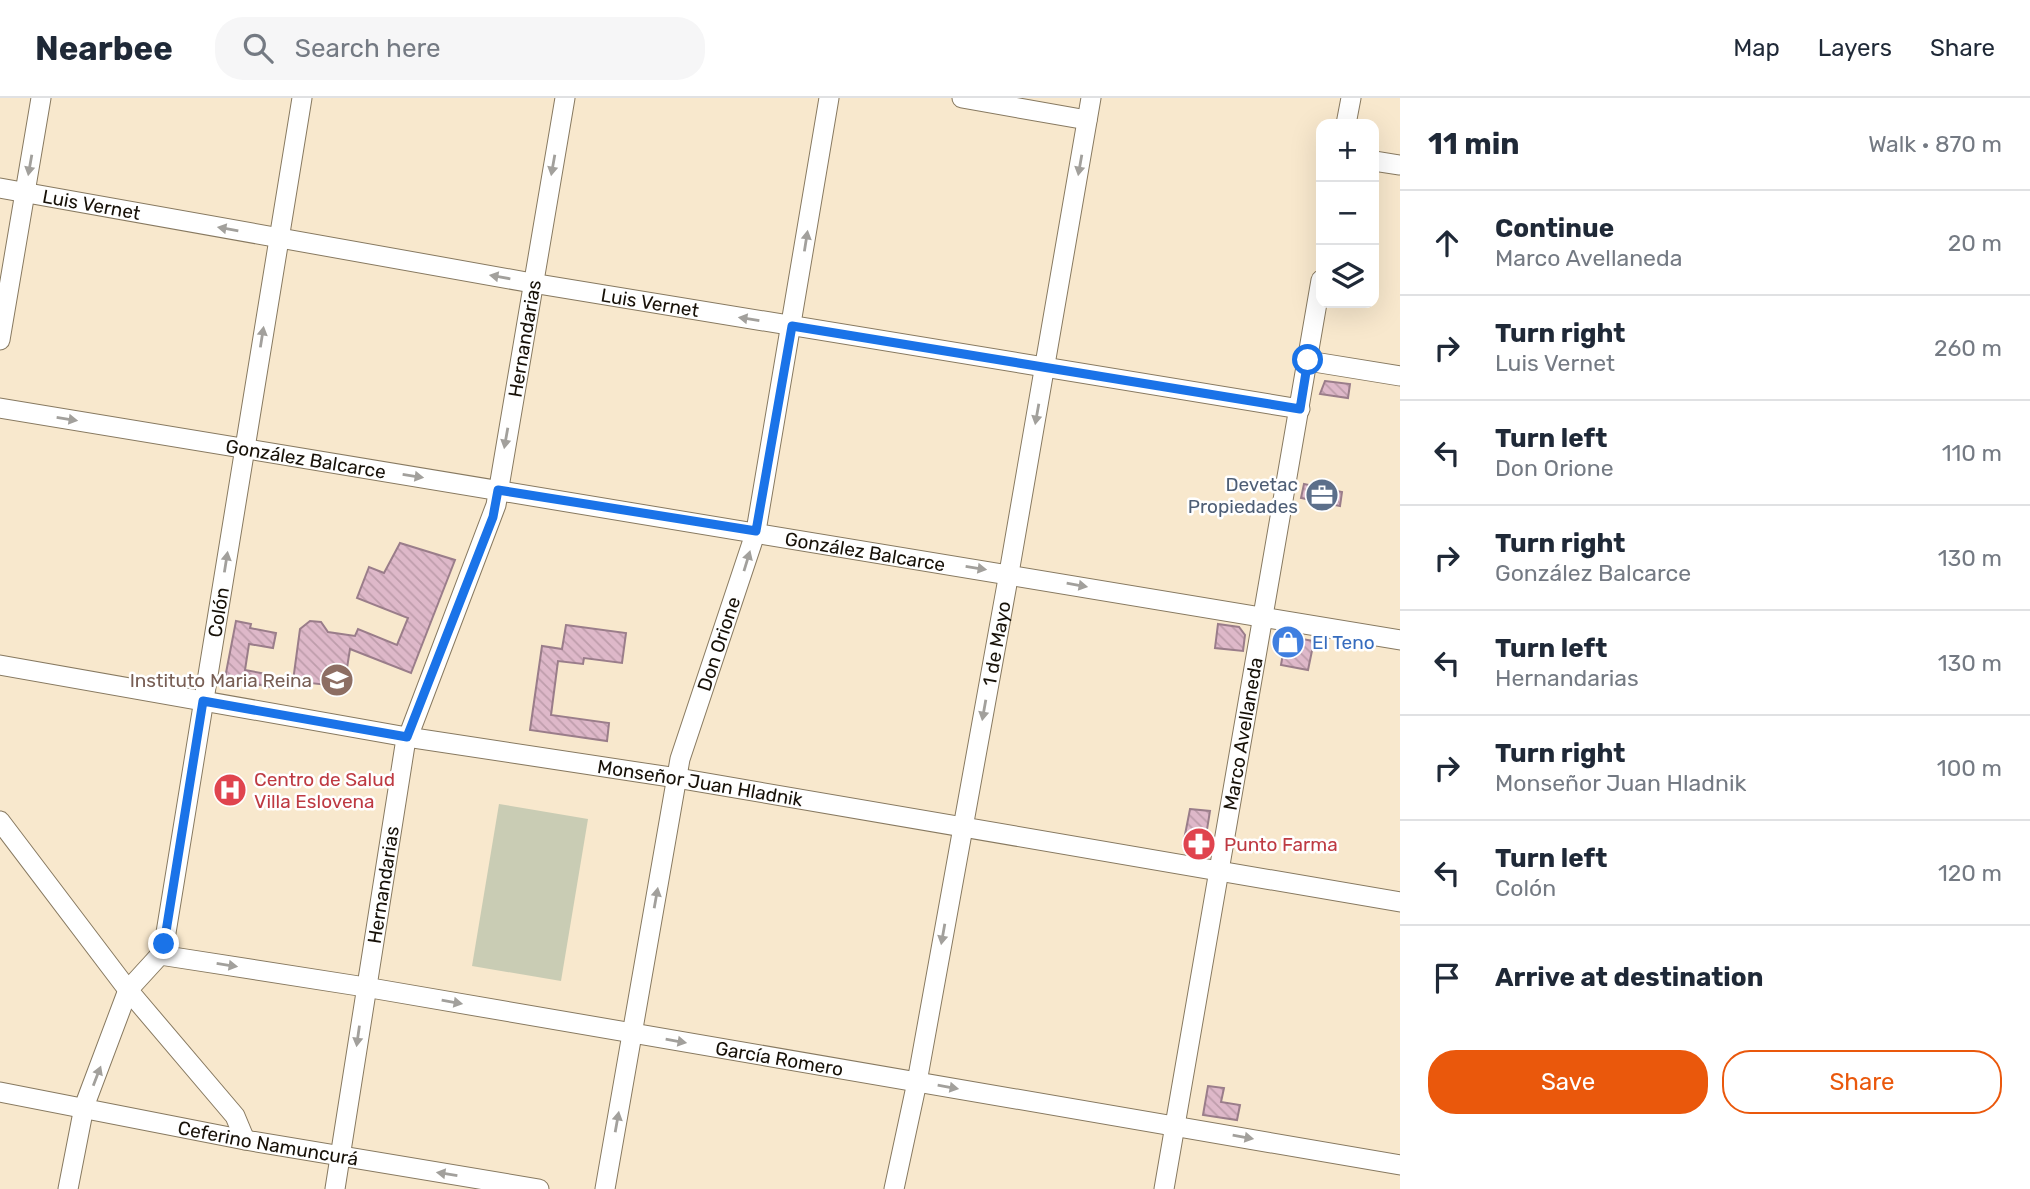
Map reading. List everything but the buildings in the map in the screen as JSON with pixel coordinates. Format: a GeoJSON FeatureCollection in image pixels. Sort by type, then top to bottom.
{"type":"FeatureCollection","features":[{"type":"Feature","properties":{"kind":"street"},"geometry":{"type":"LineString","coordinates":[[0,340],[41,98]]}},
{"type":"Feature","properties":{"kind":"street","name":"Colón"},"geometry":{"type":"LineString","coordinates":[[160,955],[302,98]]}},
{"type":"Feature","properties":{"kind":"street","name":"Hernandarias"},"geometry":{"type":"LineString","coordinates":[[335,1189],[365,987],[407,737],[493,517],[565,98]]}},
{"type":"Feature","properties":{"kind":"street","name":"Don Orione"},"geometry":{"type":"LineString","coordinates":[[606,1189],[680,759],[756,531],[829,98]]}},
{"type":"Feature","properties":{"kind":"street"},"geometry":{"type":"LineString","coordinates":[[962,98],[1087,120]]}},
{"type":"Feature","properties":{"kind":"street","name":"1 de Mayo"},"geometry":{"type":"LineString","coordinates":[[894,1189],[917,1082],[1009,573],[1091,98]]}},
{"type":"Feature","properties":{"kind":"street"},"geometry":{"type":"LineString","coordinates":[[1347,119],[1350,98]]}},
{"type":"Feature","properties":{"kind":"street"},"geometry":{"type":"LineString","coordinates":[[1379,162],[1400,165]]}},
{"type":"Feature","properties":{"kind":"street","name":"Luis Vernet"},"geometry":{"type":"LineString","coordinates":[[0,188],[532,283],[1300,409]]}},
{"type":"Feature","properties":{"kind":"street","name":"Marco Avellaneda"},"geometry":{"type":"LineString","coordinates":[[1164,1189],[1316,308]]}},
{"type":"Feature","properties":{"kind":"street"},"geometry":{"type":"LineString","coordinates":[[1308,360],[1400,376]]}},
{"type":"Feature","properties":{"kind":"street","name":"González Balcarce"},"geometry":{"type":"LineString","coordinates":[[0,408],[756,531],[1400,640]]}},
{"type":"Feature","properties":{"kind":"street","name":"Monseñor Juan Hladnik"},"geometry":{"type":"LineString","coordinates":[[0,665],[407,737],[677,778],[1400,902]]}},
{"type":"Feature","properties":{"kind":"street"},"geometry":{"type":"LineString","coordinates":[[0,821],[128,990],[235,1116],[245,1140]]}},
{"type":"Feature","properties":{"kind":"street"},"geometry":{"type":"LineString","coordinates":[[68,1189],[84,1107],[128,990],[160,955]]}},
{"type":"Feature","properties":{"kind":"street","name":"García Romero"},"geometry":{"type":"LineString","coordinates":[[160,955],[365,987],[1400,1165]]}},
{"type":"Feature","properties":{"kind":"street","name":"Ceferino Namuncurá"},"geometry":{"type":"LineString","coordinates":[[0,1092],[245,1140],[539,1189]]}},
{"type":"Feature","properties":{"kind":"green space"},"geometry":{"type":"Polygon","coordinates":[[[499,804],[588,819],[561,981],[472,966],[499,804]]]}},
{"type":"Feature","properties":{"kind":"place","name":"Devetac Propiedades"},"geometry":{"type":"Point","coordinates":[1322,495]}},
{"type":"Feature","properties":{"kind":"place","name":"El Teno"},"geometry":{"type":"Point","coordinates":[1288,642]}},
{"type":"Feature","properties":{"kind":"place","name":"Instituto Maria Reina"},"geometry":{"type":"Point","coordinates":[337,680]}},
{"type":"Feature","properties":{"kind":"place","name":"Centro de Salud Villa Eslovena"},"geometry":{"type":"Point","coordinates":[230,790]}},
{"type":"Feature","properties":{"kind":"place","name":"Punto Farma"},"geometry":{"type":"Point","coordinates":[1199,844]}},
{"type":"Feature","properties":{"kind":"route"},"geometry":{"type":"LineString","coordinates":[[164,944],[203,701],[407,737],[493,517],[498,490],[756,531],[792,326],[1300,409],[1308,360]]}}]}
